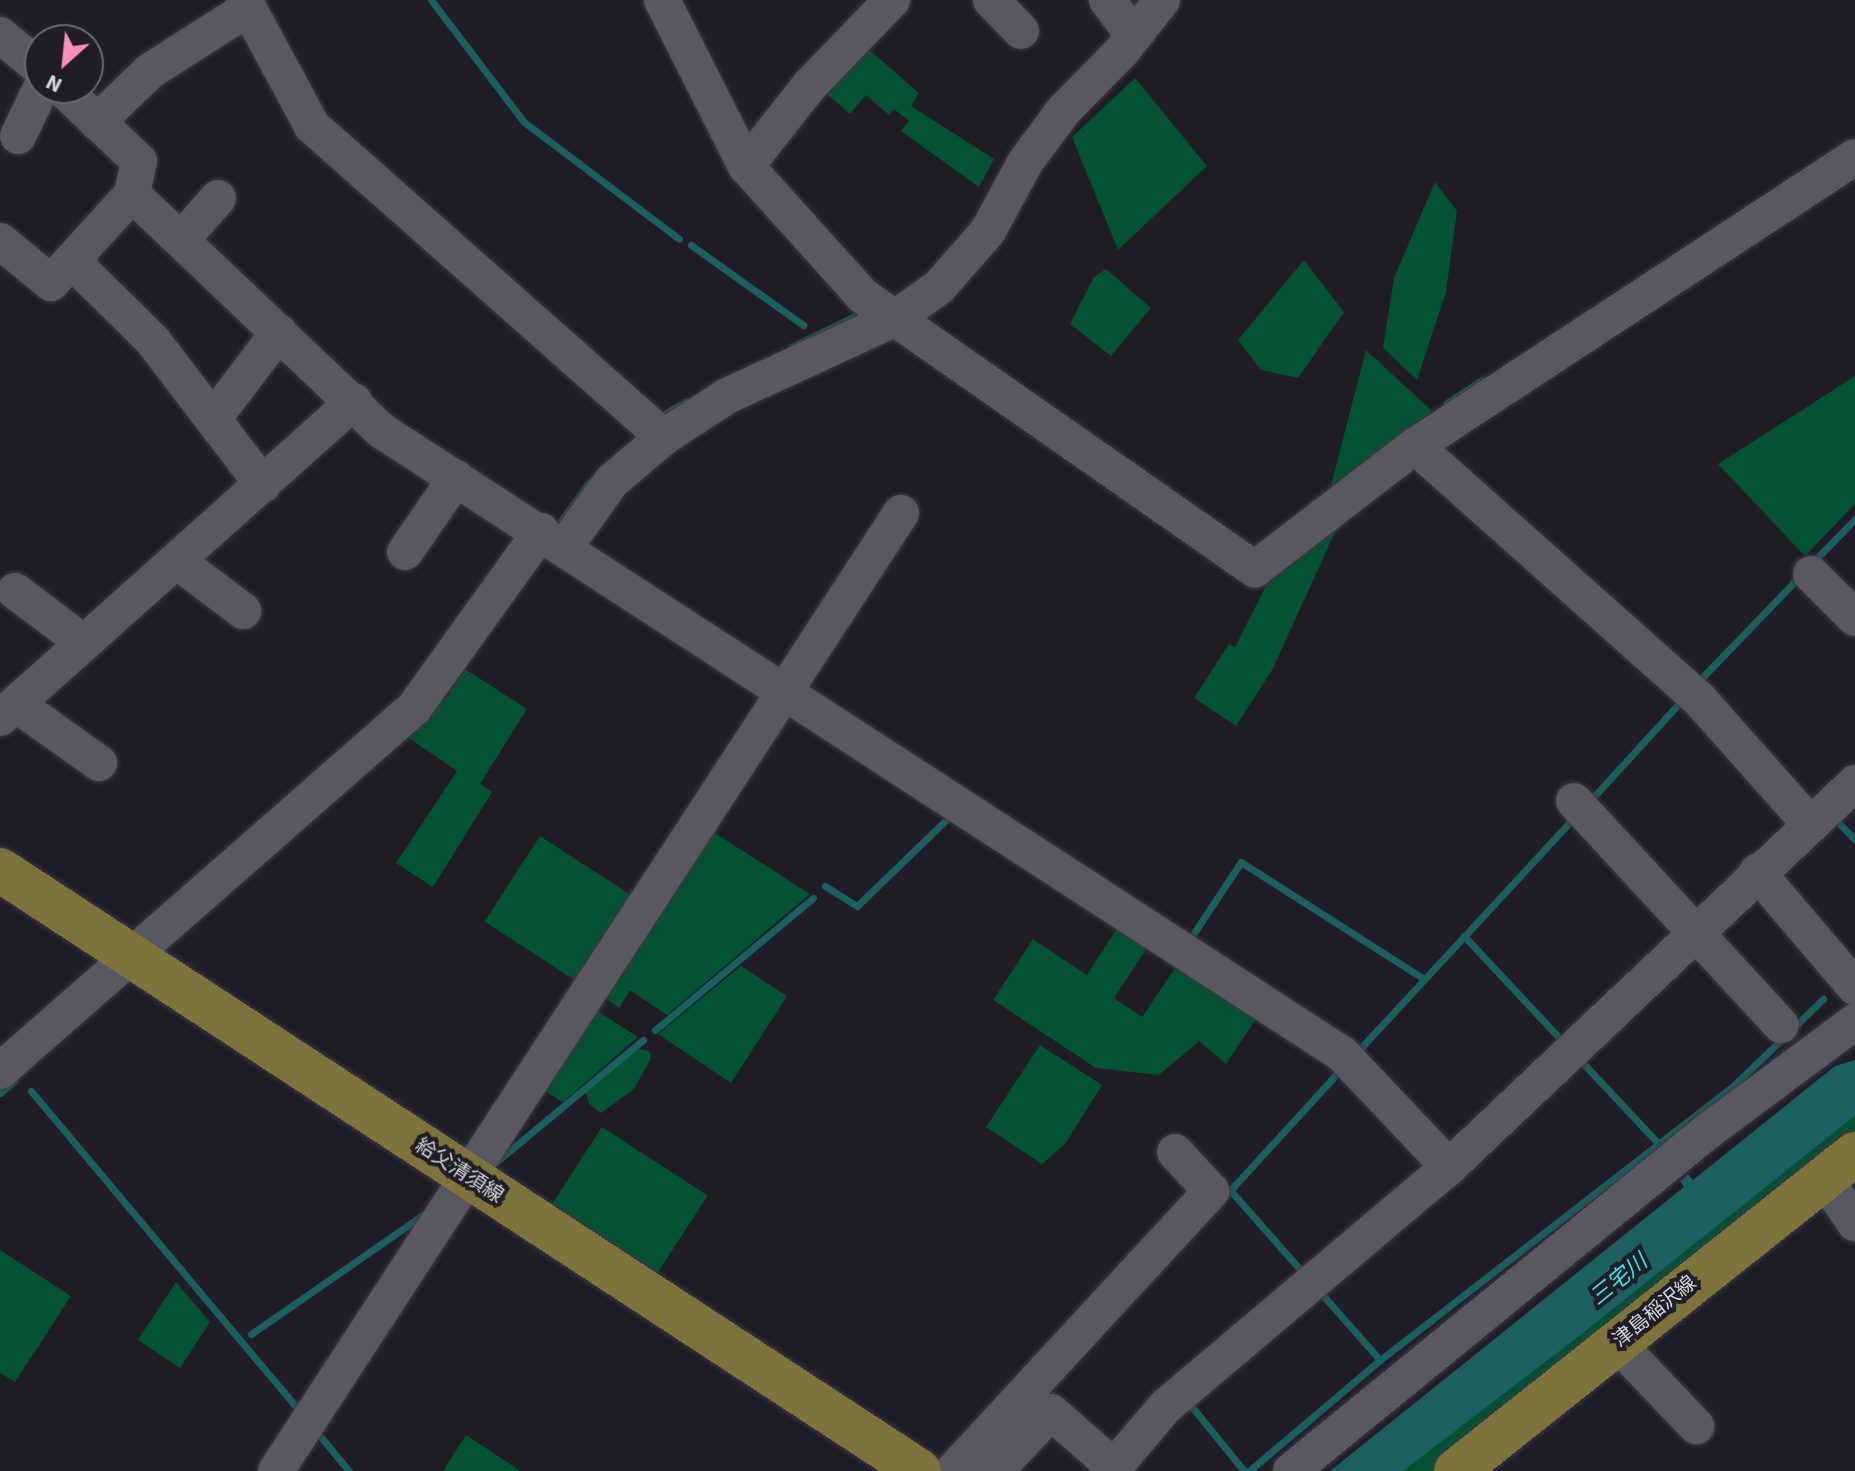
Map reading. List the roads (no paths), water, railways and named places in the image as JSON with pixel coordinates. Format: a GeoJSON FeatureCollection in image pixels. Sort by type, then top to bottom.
{"type":"FeatureCollection","features":[{"type":"Feature","properties":{"kind":"main road","name":"給父清須線"},"geometry":{"type":"LineString","coordinates":[[0,870],[919,1471]]}},
{"type":"Feature","properties":{"kind":"main road","name":"津島稲沢線"},"geometry":{"type":"LineString","coordinates":[[1456,1471],[1840,1166]]}},
{"type":"Feature","properties":{"kind":"street"},"geometry":{"type":"LineString","coordinates":[[662,0],[746,166],[863,296],[1255,569],[1415,446],[1855,157]]}},
{"type":"Feature","properties":{"kind":"street"},"geometry":{"type":"LineString","coordinates":[[746,166],[810,85],[892,0]]}},
{"type":"Feature","properties":{"kind":"street"},"geometry":{"type":"LineString","coordinates":[[991,0],[1021,31]]}},
{"type":"Feature","properties":{"kind":"street"},"geometry":{"type":"LineString","coordinates":[[1107,0],[1134,36]]}},
{"type":"Feature","properties":{"kind":"street"},"geometry":{"type":"LineString","coordinates":[[0,1071],[135,958],[414,708],[553,538],[612,481],[664,437],[727,396],[894,319],[963,265],[1026,161],[1064,110],[1134,36],[1162,0]]}},
{"type":"Feature","properties":{"kind":"street"},"geometry":{"type":"LineString","coordinates":[[97,122],[150,71],[247,4],[312,126],[664,437]]}},
{"type":"Feature","properties":{"kind":"street"},"geometry":{"type":"LineString","coordinates":[[0,35],[24,55]]}},
{"type":"Feature","properties":{"kind":"street"},"geometry":{"type":"LineString","coordinates":[[18,136],[33,104]]}},
{"type":"Feature","properties":{"kind":"street"},"geometry":{"type":"LineString","coordinates":[[0,241],[51,283],[132,194],[139,161],[78,104]]}},
{"type":"Feature","properties":{"kind":"street"},"geometry":{"type":"LineString","coordinates":[[132,194],[382,431],[553,538],[1349,1062],[1449,1167]]}},
{"type":"Feature","properties":{"kind":"street"},"geometry":{"type":"LineString","coordinates":[[181,240],[218,198]]}},
{"type":"Feature","properties":{"kind":"street"},"geometry":{"type":"LineString","coordinates":[[72,261],[153,341],[263,485]]}},
{"type":"Feature","properties":{"kind":"street"},"geometry":{"type":"LineString","coordinates":[[213,419],[279,332]]}},
{"type":"Feature","properties":{"kind":"street"},"geometry":{"type":"LineString","coordinates":[[99,763],[8,711],[354,402]]}},
{"type":"Feature","properties":{"kind":"street"},"geometry":{"type":"LineString","coordinates":[[1415,446],[1691,693],[1810,824]]}},
{"type":"Feature","properties":{"kind":"street"},"geometry":{"type":"LineString","coordinates":[[405,552],[456,478]]}},
{"type":"Feature","properties":{"kind":"street"},"geometry":{"type":"LineString","coordinates":[[276,1471],[901,513]]}},
{"type":"Feature","properties":{"kind":"street"},"geometry":{"type":"LineString","coordinates":[[177,561],[243,611]]}},
{"type":"Feature","properties":{"kind":"street"},"geometry":{"type":"LineString","coordinates":[[1811,574],[1855,618]]}},
{"type":"Feature","properties":{"kind":"street"},"geometry":{"type":"LineString","coordinates":[[15,591],[84,643]]}},
{"type":"Feature","properties":{"kind":"street"},"geometry":{"type":"LineString","coordinates":[[995,1471],[1051,1412],[1114,1467],[1166,1406],[1449,1167],[1757,872],[1855,783]]}},
{"type":"Feature","properties":{"kind":"street"},"geometry":{"type":"LineString","coordinates":[[1581,809],[1781,1025]]}},
{"type":"Feature","properties":{"kind":"street"},"geometry":{"type":"LineString","coordinates":[[1757,872],[1855,987]]}},
{"type":"Feature","properties":{"kind":"street"},"geometry":{"type":"LineString","coordinates":[[1291,1471],[1708,1131],[1855,1022]]}},
{"type":"Feature","properties":{"kind":"street"},"geometry":{"type":"LineString","coordinates":[[953,1471],[1211,1191],[1175,1152]]}},
{"type":"Feature","properties":{"kind":"street"},"geometry":{"type":"LineString","coordinates":[[1840,1166],[1855,1223]]}},
{"type":"Feature","properties":{"kind":"street"},"geometry":{"type":"LineString","coordinates":[[1617,1343],[1696,1426]]}},
{"type":"Feature","properties":{"kind":"water","name":"三宅川"},"geometry":{"type":"Polygon","coordinates":[[[1855,1060],[1855,1116],[1575,1339],[1403,1471],[1330,1471],[1684,1187],[1680,1181],[1688,1174],[1693,1180],[1835,1066],[1855,1060]]]}},
{"type":"Feature","properties":{"kind":"waterway"},"geometry":{"type":"LineString","coordinates":[[431,0],[524,122],[679,239]]}},
{"type":"Feature","properties":{"kind":"waterway"},"geometry":{"type":"LineString","coordinates":[[691,245],[803,325]]}},
{"type":"Feature","properties":{"kind":"waterway"},"geometry":{"type":"LineString","coordinates":[[792,347],[863,312]]}},
{"type":"Feature","properties":{"kind":"waterway"},"geometry":{"type":"LineString","coordinates":[[1447,403],[1482,380]]}},
{"type":"Feature","properties":{"kind":"waterway"},"geometry":{"type":"LineString","coordinates":[[666,413],[685,402]]}},
{"type":"Feature","properties":{"kind":"waterway"},"geometry":{"type":"LineString","coordinates":[[555,529],[589,483]]}},
{"type":"Feature","properties":{"kind":"waterway"},"geometry":{"type":"LineString","coordinates":[[1812,563],[1855,519]]}},
{"type":"Feature","properties":{"kind":"waterway"},"geometry":{"type":"LineString","coordinates":[[1695,685],[1801,575]]}},
{"type":"Feature","properties":{"kind":"waterway"},"geometry":{"type":"LineString","coordinates":[[1588,803],[1682,700]]}},
{"type":"Feature","properties":{"kind":"waterway"},"geometry":{"type":"LineString","coordinates":[[825,886],[857,906],[952,814]]}},
{"type":"Feature","properties":{"kind":"waterway"},"geometry":{"type":"LineString","coordinates":[[1357,1052],[1574,818]]}},
{"type":"Feature","properties":{"kind":"waterway"},"geometry":{"type":"LineString","coordinates":[[1834,818],[1855,840]]}},
{"type":"Feature","properties":{"kind":"waterway"},"geometry":{"type":"LineString","coordinates":[[1188,942],[1241,862],[1424,979]]}},
{"type":"Feature","properties":{"kind":"waterway"},"geometry":{"type":"LineString","coordinates":[[655,1030],[813,898]]}},
{"type":"Feature","properties":{"kind":"waterway"},"geometry":{"type":"LineString","coordinates":[[1464,936],[1564,1043]]}},
{"type":"Feature","properties":{"kind":"waterway"},"geometry":{"type":"LineString","coordinates":[[1793,1028],[1823,999]]}},
{"type":"Feature","properties":{"kind":"waterway"},"geometry":{"type":"LineString","coordinates":[[1249,1471],[1380,1360],[1731,1088],[1784,1037]]}},
{"type":"Feature","properties":{"kind":"waterway"},"geometry":{"type":"LineString","coordinates":[[496,1162],[643,1040]]}},
{"type":"Feature","properties":{"kind":"waterway"},"geometry":{"type":"LineString","coordinates":[[1580,1060],[1659,1144]]}},
{"type":"Feature","properties":{"kind":"waterway"},"geometry":{"type":"LineString","coordinates":[[1224,1197],[1343,1067]]}},
{"type":"Feature","properties":{"kind":"waterway"},"geometry":{"type":"LineString","coordinates":[[0,1093],[14,1081]]}},
{"type":"Feature","properties":{"kind":"waterway"},"geometry":{"type":"LineString","coordinates":[[31,1091],[295,1406]]}},
{"type":"Feature","properties":{"kind":"waterway"},"geometry":{"type":"LineString","coordinates":[[1230,1190],[1304,1274]]}},
{"type":"Feature","properties":{"kind":"waterway"},"geometry":{"type":"LineString","coordinates":[[251,1334],[427,1212]]}},
{"type":"Feature","properties":{"kind":"waterway"},"geometry":{"type":"LineString","coordinates":[[1320,1292],[1380,1360]]}},
{"type":"Feature","properties":{"kind":"waterway"},"geometry":{"type":"LineString","coordinates":[[1188,1402],[1244,1471]]}},
{"type":"Feature","properties":{"kind":"waterway"},"geometry":{"type":"LineString","coordinates":[[316,1431],[349,1471]]}}]}
